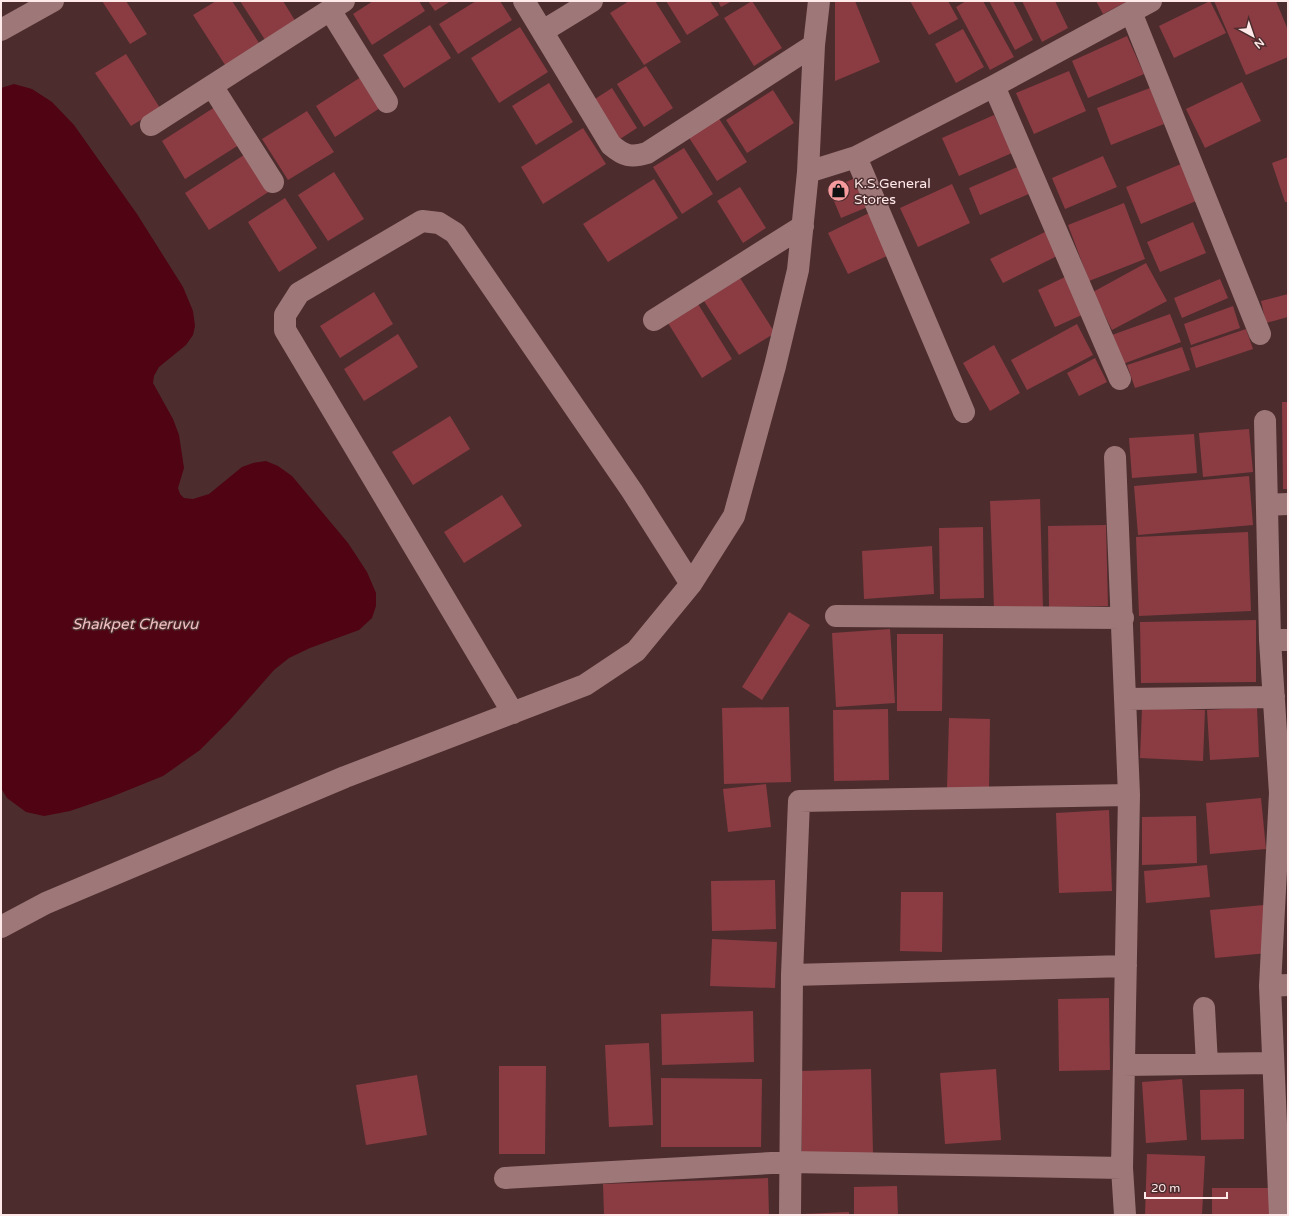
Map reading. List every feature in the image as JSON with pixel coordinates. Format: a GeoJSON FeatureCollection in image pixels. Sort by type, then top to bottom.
{"type":"FeatureCollection","features":[{"type":"Feature","properties":{"kind":"street"},"geometry":{"type":"LineString","coordinates":[[1,30],[53,1]]}},
{"type":"Feature","properties":{"kind":"street"},"geometry":{"type":"LineString","coordinates":[[524,1],[611,145],[623,155],[636,157],[648,153],[814,45]]}},
{"type":"Feature","properties":{"kind":"street"},"geometry":{"type":"LineString","coordinates":[[542,31],[592,1]]}},
{"type":"Feature","properties":{"kind":"street"},"geometry":{"type":"LineString","coordinates":[[1,927],[46,903],[345,777],[585,685],[636,650],[691,584],[734,516],[775,366],[798,270],[808,172],[814,45],[819,1]]}},
{"type":"Feature","properties":{"kind":"street"},"geometry":{"type":"LineString","coordinates":[[808,172],[856,157],[994,86],[1151,1]]}},
{"type":"Feature","properties":{"kind":"street"},"geometry":{"type":"LineString","coordinates":[[151,125],[337,6],[387,102]]}},
{"type":"Feature","properties":{"kind":"street"},"geometry":{"type":"LineString","coordinates":[[1131,12],[1260,334]]}},
{"type":"Feature","properties":{"kind":"street"},"geometry":{"type":"LineString","coordinates":[[212,86],[273,182]]}},
{"type":"Feature","properties":{"kind":"street"},"geometry":{"type":"LineString","coordinates":[[994,86],[1120,379]]}},
{"type":"Feature","properties":{"kind":"street"},"geometry":{"type":"LineString","coordinates":[[856,157],[964,412]]}},
{"type":"Feature","properties":{"kind":"street"},"geometry":{"type":"LineString","coordinates":[[513,713],[286,330],[285,315],[299,293],[422,221],[439,223],[454,233],[632,491],[691,584]]}},
{"type":"Feature","properties":{"kind":"street"},"geometry":{"type":"LineString","coordinates":[[654,320],[803,226]]}},
{"type":"Feature","properties":{"kind":"street"},"geometry":{"type":"LineString","coordinates":[[1264,421],[1277,504],[1279,640],[1274,697],[1284,792],[1279,985],[1273,1062],[1283,1173],[1280,1215]]}},
{"type":"Feature","properties":{"kind":"street"},"geometry":{"type":"LineString","coordinates":[[1115,457],[1127,699],[1130,795],[1122,1168],[1124,1215]]}},
{"type":"Feature","properties":{"kind":"street"},"geometry":{"type":"LineString","coordinates":[[836,616],[1123,618]]}},
{"type":"Feature","properties":{"kind":"street"},"geometry":{"type":"LineString","coordinates":[[1127,699],[1274,697]]}},
{"type":"Feature","properties":{"kind":"street"},"geometry":{"type":"LineString","coordinates":[[790,1215],[792,975],[799,801],[1130,795]]}},
{"type":"Feature","properties":{"kind":"street"},"geometry":{"type":"LineString","coordinates":[[792,975],[1126,966]]}},
{"type":"Feature","properties":{"kind":"street"},"geometry":{"type":"LineString","coordinates":[[1204,1008],[1207,1064]]}},
{"type":"Feature","properties":{"kind":"street"},"geometry":{"type":"LineString","coordinates":[[1124,1065],[1273,1062]]}},
{"type":"Feature","properties":{"kind":"street"},"geometry":{"type":"LineString","coordinates":[[505,1178],[790,1162],[1122,1168]]}},
{"type":"Feature","properties":{"kind":"water","name":"Shaikpet Cheruvu"},"geometry":{"type":"Polygon","coordinates":[[[14,84],[32,89],[52,102],[74,125],[137,214],[183,287],[193,311],[195,326],[193,335],[186,345],[159,367],[154,376],[153,383],[173,419],[179,435],[184,468],[178,488],[180,494],[184,498],[193,499],[209,494],[242,467],[253,463],[266,461],[278,466],[292,476],[348,543],[367,572],[376,593],[376,606],[372,618],[359,630],[310,648],[289,658],[274,670],[229,721],[200,750],[163,776],[111,797],[70,811],[44,816],[26,812],[7,798],[1,788],[1,88],[14,84]]]}},
{"type":"Feature","properties":{"kind":"building"},"geometry":{"type":"Polygon","coordinates":[[[102,1],[126,1],[147,34],[130,44],[102,1]]]}},
{"type":"Feature","properties":{"kind":"building"},"geometry":{"type":"Polygon","coordinates":[[[216,1],[232,1],[261,46],[227,68],[193,15],[216,1]]]}},
{"type":"Feature","properties":{"kind":"building"},"geometry":{"type":"Polygon","coordinates":[[[240,1],[283,1],[299,27],[269,46],[240,1]]]}},
{"type":"Feature","properties":{"kind":"building"},"geometry":{"type":"Polygon","coordinates":[[[373,1],[419,1],[425,11],[372,45],[353,14],[373,1]]]}},
{"type":"Feature","properties":{"kind":"building"},"geometry":{"type":"Polygon","coordinates":[[[428,1],[451,1],[435,11],[428,1]]]}},
{"type":"Feature","properties":{"kind":"building"},"geometry":{"type":"Polygon","coordinates":[[[476,1],[500,1],[512,20],[458,54],[439,24],[476,1]]]}},
{"type":"Feature","properties":{"kind":"building"},"geometry":{"type":"Polygon","coordinates":[[[629,1],[655,1],[681,42],[644,65],[610,13],[629,1]]]}},
{"type":"Feature","properties":{"kind":"building"},"geometry":{"type":"Polygon","coordinates":[[[666,1],[710,1],[719,15],[687,35],[666,1]]]}},
{"type":"Feature","properties":{"kind":"building"},"geometry":{"type":"Polygon","coordinates":[[[718,1],[732,1],[721,7],[718,1]]]}},
{"type":"Feature","properties":{"kind":"building"},"geometry":{"type":"Polygon","coordinates":[[[752,1],[782,48],[754,66],[724,18],[752,1]]]}},
{"type":"Feature","properties":{"kind":"building"},"geometry":{"type":"Polygon","coordinates":[[[835,1],[855,1],[880,62],[835,81],[835,1]]]}},
{"type":"Feature","properties":{"kind":"building"},"geometry":{"type":"Polygon","coordinates":[[[910,1],[948,1],[958,19],[929,35],[910,1]]]}},
{"type":"Feature","properties":{"kind":"building"},"geometry":{"type":"Polygon","coordinates":[[[966,1],[983,1],[1014,57],[990,70],[956,7],[966,1]]]}},
{"type":"Feature","properties":{"kind":"building"},"geometry":{"type":"Polygon","coordinates":[[[989,1],[1013,1],[1033,40],[1015,50],[989,1]]]}},
{"type":"Feature","properties":{"kind":"building"},"geometry":{"type":"Polygon","coordinates":[[[1022,1],[1055,1],[1068,28],[1042,42],[1022,1]]]}},
{"type":"Feature","properties":{"kind":"building"},"geometry":{"type":"Polygon","coordinates":[[[1096,1],[1128,1],[1103,14],[1096,1]]]}},
{"type":"Feature","properties":{"kind":"building"},"geometry":{"type":"Polygon","coordinates":[[[1210,1],[1226,33],[1174,58],[1159,26],[1210,1]]]}},
{"type":"Feature","properties":{"kind":"building"},"geometry":{"type":"Polygon","coordinates":[[[1214,1],[1276,1],[1288,30],[1288,57],[1246,75],[1214,1]]]}},
{"type":"Feature","properties":{"kind":"building"},"geometry":{"type":"Polygon","coordinates":[[[430,25],[451,58],[404,88],[383,55],[430,25]]]}},
{"type":"Feature","properties":{"kind":"building"},"geometry":{"type":"Polygon","coordinates":[[[520,27],[548,72],[499,103],[471,58],[520,27]]]}},
{"type":"Feature","properties":{"kind":"building"},"geometry":{"type":"Polygon","coordinates":[[[963,29],[984,67],[956,83],[935,44],[963,29]]]}},
{"type":"Feature","properties":{"kind":"building"},"geometry":{"type":"Polygon","coordinates":[[[1127,36],[1144,74],[1088,98],[1072,61],[1127,36]]]}},
{"type":"Feature","properties":{"kind":"building"},"geometry":{"type":"Polygon","coordinates":[[[126,54],[160,108],[131,126],[95,73],[126,54]]]}},
{"type":"Feature","properties":{"kind":"building"},"geometry":{"type":"Polygon","coordinates":[[[646,66],[673,108],[644,127],[617,84],[646,66]]]}},
{"type":"Feature","properties":{"kind":"building"},"geometry":{"type":"Polygon","coordinates":[[[1069,71],[1086,111],[1034,134],[1016,93],[1069,71]]]}},
{"type":"Feature","properties":{"kind":"building"},"geometry":{"type":"Polygon","coordinates":[[[361,77],[380,108],[335,137],[316,106],[361,77]]]}},
{"type":"Feature","properties":{"kind":"building"},"geometry":{"type":"Polygon","coordinates":[[[1242,82],[1261,121],[1205,148],[1186,109],[1242,82]]]}},
{"type":"Feature","properties":{"kind":"building"},"geometry":{"type":"Polygon","coordinates":[[[549,83],[573,122],[536,145],[512,106],[549,83]]]}},
{"type":"Feature","properties":{"kind":"building"},"geometry":{"type":"Polygon","coordinates":[[[612,88],[637,128],[620,139],[595,99],[612,88]]]}},
{"type":"Feature","properties":{"kind":"building"},"geometry":{"type":"Polygon","coordinates":[[[1150,88],[1164,124],[1111,145],[1097,108],[1150,88]]]}},
{"type":"Feature","properties":{"kind":"building"},"geometry":{"type":"Polygon","coordinates":[[[773,90],[794,123],[747,153],[726,120],[773,90]]]}},
{"type":"Feature","properties":{"kind":"building"},"geometry":{"type":"Polygon","coordinates":[[[218,105],[242,143],[185,179],[162,141],[218,105]]]}},
{"type":"Feature","properties":{"kind":"building"},"geometry":{"type":"Polygon","coordinates":[[[307,111],[334,152],[288,180],[262,139],[307,111]]]}},
{"type":"Feature","properties":{"kind":"building"},"geometry":{"type":"Polygon","coordinates":[[[994,115],[1012,153],[959,176],[942,138],[994,115]]]}},
{"type":"Feature","properties":{"kind":"building"},"geometry":{"type":"Polygon","coordinates":[[[718,117],[747,162],[717,181],[688,136],[718,117]]]}},
{"type":"Feature","properties":{"kind":"building"},"geometry":{"type":"Polygon","coordinates":[[[583,128],[606,164],[543,204],[521,167],[583,128]]]}},
{"type":"Feature","properties":{"kind":"building"},"geometry":{"type":"Polygon","coordinates":[[[684,148],[713,194],[682,214],[653,167],[684,148]]]}},
{"type":"Feature","properties":{"kind":"building"},"geometry":{"type":"Polygon","coordinates":[[[247,153],[270,191],[209,230],[185,193],[247,153]]]}},
{"type":"Feature","properties":{"kind":"building"},"geometry":{"type":"Polygon","coordinates":[[[1103,156],[1117,187],[1065,209],[1052,178],[1103,156]]]}},
{"type":"Feature","properties":{"kind":"building"},"geometry":{"type":"Polygon","coordinates":[[[1288,157],[1288,202],[1285,202],[1272,163],[1288,157]]]}},
{"type":"Feature","properties":{"kind":"building"},"geometry":{"type":"Polygon","coordinates":[[[1181,164],[1196,201],[1141,224],[1126,187],[1181,164]]]}},
{"type":"Feature","properties":{"kind":"building"},"geometry":{"type":"Polygon","coordinates":[[[1020,166],[1031,193],[980,215],[969,188],[1020,166]]]}},
{"type":"Feature","properties":{"kind":"building"},"geometry":{"type":"Polygon","coordinates":[[[334,172],[364,219],[328,241],[298,195],[334,172]]]}},
{"type":"Feature","properties":{"kind":"building"},"geometry":{"type":"Polygon","coordinates":[[[858,177],[870,206],[841,218],[829,189],[858,177]]]}},
{"type":"Feature","properties":{"kind":"building"},"geometry":{"type":"Polygon","coordinates":[[[654,179],[678,218],[608,262],[583,224],[654,179]]]}},
{"type":"Feature","properties":{"kind":"building"},"geometry":{"type":"Polygon","coordinates":[[[952,184],[970,223],[918,247],[900,208],[952,184]]]}},
{"type":"Feature","properties":{"kind":"building"},"geometry":{"type":"Polygon","coordinates":[[[740,187],[766,228],[743,243],[717,201],[740,187]]]}},
{"type":"Feature","properties":{"kind":"building"},"geometry":{"type":"Polygon","coordinates":[[[285,198],[317,248],[279,272],[248,222],[285,198]]]}},
{"type":"Feature","properties":{"kind":"building"},"geometry":{"type":"Polygon","coordinates":[[[1124,203],[1145,259],[1089,281],[1068,225],[1124,203]]]}},
{"type":"Feature","properties":{"kind":"building"},"geometry":{"type":"Polygon","coordinates":[[[869,213],[889,255],[848,274],[828,233],[869,213]]]}},
{"type":"Feature","properties":{"kind":"building"},"geometry":{"type":"Polygon","coordinates":[[[1193,222],[1206,253],[1160,272],[1147,242],[1193,222]]]}},
{"type":"Feature","properties":{"kind":"building"},"geometry":{"type":"Polygon","coordinates":[[[1045,232],[1057,256],[1003,283],[990,259],[1045,232]]]}},
{"type":"Feature","properties":{"kind":"building"},"geometry":{"type":"Polygon","coordinates":[[[1146,263],[1167,301],[1112,330],[1093,292],[1146,263]]]}},
{"type":"Feature","properties":{"kind":"building"},"geometry":{"type":"Polygon","coordinates":[[[1067,276],[1084,314],[1055,327],[1038,290],[1067,276]]]}},
{"type":"Feature","properties":{"kind":"building"},"geometry":{"type":"Polygon","coordinates":[[[740,278],[775,333],[739,355],[704,301],[740,278]]]}},
{"type":"Feature","properties":{"kind":"building"},"geometry":{"type":"Polygon","coordinates":[[[1220,279],[1228,298],[1182,318],[1174,298],[1220,279]]]}},
{"type":"Feature","properties":{"kind":"building"},"geometry":{"type":"Polygon","coordinates":[[[374,292],[393,324],[340,358],[320,326],[374,292]]]}},
{"type":"Feature","properties":{"kind":"building"},"geometry":{"type":"Polygon","coordinates":[[[1288,294],[1288,317],[1266,323],[1261,301],[1288,294]]]}},
{"type":"Feature","properties":{"kind":"building"},"geometry":{"type":"Polygon","coordinates":[[[698,304],[732,359],[702,378],[668,323],[698,304]]]}},
{"type":"Feature","properties":{"kind":"building"},"geometry":{"type":"Polygon","coordinates":[[[1233,306],[1240,328],[1191,345],[1184,324],[1233,306]]]}},
{"type":"Feature","properties":{"kind":"building"},"geometry":{"type":"Polygon","coordinates":[[[1170,314],[1181,342],[1123,364],[1112,335],[1170,314]]]}},
{"type":"Feature","properties":{"kind":"building"},"geometry":{"type":"Polygon","coordinates":[[[1077,324],[1093,355],[1027,390],[1011,360],[1077,324]]]}},
{"type":"Feature","properties":{"kind":"building"},"geometry":{"type":"Polygon","coordinates":[[[1246,329],[1253,349],[1196,368],[1190,348],[1246,329]]]}},
{"type":"Feature","properties":{"kind":"building"},"geometry":{"type":"Polygon","coordinates":[[[398,334],[418,367],[364,401],[344,369],[398,334]]]}},
{"type":"Feature","properties":{"kind":"building"},"geometry":{"type":"Polygon","coordinates":[[[994,345],[1020,393],[990,411],[963,363],[994,345]]]}},
{"type":"Feature","properties":{"kind":"building"},"geometry":{"type":"Polygon","coordinates":[[[1182,347],[1190,370],[1135,388],[1127,365],[1182,347]]]}},
{"type":"Feature","properties":{"kind":"building"},"geometry":{"type":"Polygon","coordinates":[[[1095,358],[1107,382],[1079,396],[1067,373],[1095,358]]]}},
{"type":"Feature","properties":{"kind":"building"},"geometry":{"type":"Polygon","coordinates":[[[1282,402],[1288,402],[1288,489],[1283,489],[1282,402]]]}},
{"type":"Feature","properties":{"kind":"building"},"geometry":{"type":"Polygon","coordinates":[[[450,416],[470,449],[413,485],[392,452],[450,416]]]}},
{"type":"Feature","properties":{"kind":"building"},"geometry":{"type":"Polygon","coordinates":[[[1249,429],[1253,472],[1203,477],[1199,433],[1249,429]]]}},
{"type":"Feature","properties":{"kind":"building"},"geometry":{"type":"Polygon","coordinates":[[[1194,434],[1197,473],[1132,478],[1129,438],[1194,434]]]}},
{"type":"Feature","properties":{"kind":"building"},"geometry":{"type":"Polygon","coordinates":[[[1249,476],[1253,525],[1138,535],[1134,486],[1249,476]]]}},
{"type":"Feature","properties":{"kind":"building"},"geometry":{"type":"Polygon","coordinates":[[[502,495],[522,526],[464,563],[444,532],[502,495]]]}},
{"type":"Feature","properties":{"kind":"building"},"geometry":{"type":"Polygon","coordinates":[[[1040,499],[1043,608],[994,609],[990,501],[1040,499]]]}},
{"type":"Feature","properties":{"kind":"building"},"geometry":{"type":"Polygon","coordinates":[[[1106,525],[1108,606],[1049,607],[1048,526],[1106,525]]]}},
{"type":"Feature","properties":{"kind":"building"},"geometry":{"type":"Polygon","coordinates":[[[983,527],[984,598],[940,599],[939,528],[983,527]]]}},
{"type":"Feature","properties":{"kind":"building"},"geometry":{"type":"Polygon","coordinates":[[[1248,532],[1251,611],[1139,616],[1136,537],[1248,532]]]}},
{"type":"Feature","properties":{"kind":"building"},"geometry":{"type":"Polygon","coordinates":[[[932,546],[934,594],[864,599],[862,551],[932,546]]]}},
{"type":"Feature","properties":{"kind":"building"},"geometry":{"type":"Polygon","coordinates":[[[789,612],[810,625],[762,700],[742,687],[789,612]]]}},
{"type":"Feature","properties":{"kind":"building"},"geometry":{"type":"Polygon","coordinates":[[[1256,620],[1256,682],[1141,683],[1140,622],[1256,620]]]}},
{"type":"Feature","properties":{"kind":"building"},"geometry":{"type":"Polygon","coordinates":[[[890,629],[895,703],[836,707],[832,633],[890,629]]]}},
{"type":"Feature","properties":{"kind":"building"},"geometry":{"type":"Polygon","coordinates":[[[897,634],[943,634],[942,711],[897,711],[897,634]]]}},
{"type":"Feature","properties":{"kind":"building"},"geometry":{"type":"Polygon","coordinates":[[[789,707],[791,782],[724,784],[722,708],[789,707]]]}},
{"type":"Feature","properties":{"kind":"building"},"geometry":{"type":"Polygon","coordinates":[[[1257,707],[1259,757],[1210,760],[1207,710],[1257,707]]]}},
{"type":"Feature","properties":{"kind":"building"},"geometry":{"type":"Polygon","coordinates":[[[1142,708],[1205,710],[1203,761],[1140,758],[1142,708]]]}},
{"type":"Feature","properties":{"kind":"building"},"geometry":{"type":"Polygon","coordinates":[[[888,709],[889,780],[834,781],[833,710],[888,709]]]}},
{"type":"Feature","properties":{"kind":"building"},"geometry":{"type":"Polygon","coordinates":[[[949,718],[990,719],[989,789],[947,789],[949,718]]]}},
{"type":"Feature","properties":{"kind":"building"},"geometry":{"type":"Polygon","coordinates":[[[766,784],[771,827],[728,832],[723,789],[766,784]]]}},
{"type":"Feature","properties":{"kind":"building"},"geometry":{"type":"Polygon","coordinates":[[[1261,798],[1266,849],[1210,854],[1206,803],[1261,798]]]}},
{"type":"Feature","properties":{"kind":"building"},"geometry":{"type":"Polygon","coordinates":[[[1109,810],[1112,891],[1059,893],[1056,813],[1109,810]]]}},
{"type":"Feature","properties":{"kind":"building"},"geometry":{"type":"Polygon","coordinates":[[[1196,816],[1197,863],[1142,865],[1142,817],[1196,816]]]}},
{"type":"Feature","properties":{"kind":"building"},"geometry":{"type":"Polygon","coordinates":[[[1207,865],[1210,897],[1146,903],[1144,871],[1207,865]]]}},
{"type":"Feature","properties":{"kind":"building"},"geometry":{"type":"Polygon","coordinates":[[[775,880],[776,929],[712,931],[711,881],[775,880]]]}},
{"type":"Feature","properties":{"kind":"building"},"geometry":{"type":"Polygon","coordinates":[[[901,892],[943,892],[942,952],[900,951],[901,892]]]}},
{"type":"Feature","properties":{"kind":"building"},"geometry":{"type":"Polygon","coordinates":[[[1264,905],[1268,953],[1215,958],[1210,910],[1264,905]]]}},
{"type":"Feature","properties":{"kind":"building"},"geometry":{"type":"Polygon","coordinates":[[[712,939],[777,942],[775,988],[710,986],[712,939]]]}},
{"type":"Feature","properties":{"kind":"building"},"geometry":{"type":"Polygon","coordinates":[[[1109,998],[1110,1070],[1059,1071],[1058,999],[1109,998]]]}},
{"type":"Feature","properties":{"kind":"building"},"geometry":{"type":"Polygon","coordinates":[[[753,1011],[754,1062],[662,1065],[661,1014],[753,1011]]]}},
{"type":"Feature","properties":{"kind":"building"},"geometry":{"type":"Polygon","coordinates":[[[649,1043],[653,1125],[609,1127],[605,1045],[649,1043]]]}},
{"type":"Feature","properties":{"kind":"building"},"geometry":{"type":"Polygon","coordinates":[[[499,1066],[546,1066],[545,1154],[499,1154],[499,1066]]]}},
{"type":"Feature","properties":{"kind":"building"},"geometry":{"type":"Polygon","coordinates":[[[871,1069],[873,1153],[802,1155],[800,1071],[871,1069]]]}},
{"type":"Feature","properties":{"kind":"building"},"geometry":{"type":"Polygon","coordinates":[[[996,1069],[1001,1140],[945,1144],[940,1073],[996,1069]]]}},
{"type":"Feature","properties":{"kind":"building"},"geometry":{"type":"Polygon","coordinates":[[[417,1075],[427,1135],[366,1145],[356,1085],[417,1075]]]}},
{"type":"Feature","properties":{"kind":"building"},"geometry":{"type":"Polygon","coordinates":[[[661,1078],[762,1079],[761,1147],[661,1147],[661,1078]]]}},
{"type":"Feature","properties":{"kind":"building"},"geometry":{"type":"Polygon","coordinates":[[[1182,1079],[1187,1140],[1146,1143],[1142,1082],[1182,1079]]]}},
{"type":"Feature","properties":{"kind":"building"},"geometry":{"type":"Polygon","coordinates":[[[1244,1089],[1244,1139],[1201,1140],[1200,1090],[1244,1089]]]}},
{"type":"Feature","properties":{"kind":"building"},"geometry":{"type":"Polygon","coordinates":[[[1147,1154],[1205,1156],[1202,1215],[1145,1215],[1147,1154]]]}},
{"type":"Feature","properties":{"kind":"building"},"geometry":{"type":"Polygon","coordinates":[[[768,1178],[769,1215],[604,1215],[603,1184],[768,1178]]]}},
{"type":"Feature","properties":{"kind":"building"},"geometry":{"type":"Polygon","coordinates":[[[897,1186],[898,1215],[854,1215],[854,1187],[897,1186]]]}},
{"type":"Feature","properties":{"kind":"building"},"geometry":{"type":"Polygon","coordinates":[[[1212,1188],[1275,1188],[1275,1215],[1212,1215],[1212,1188]]]}},
{"type":"Feature","properties":{"kind":"building"},"geometry":{"type":"Polygon","coordinates":[[[849,1212],[849,1215],[801,1215],[801,1214],[849,1212]]]}},
{"type":"Feature","properties":{"kind":"place","name":"K.S.General Stores"},"geometry":{"type":"Point","coordinates":[839,191]}}]}
